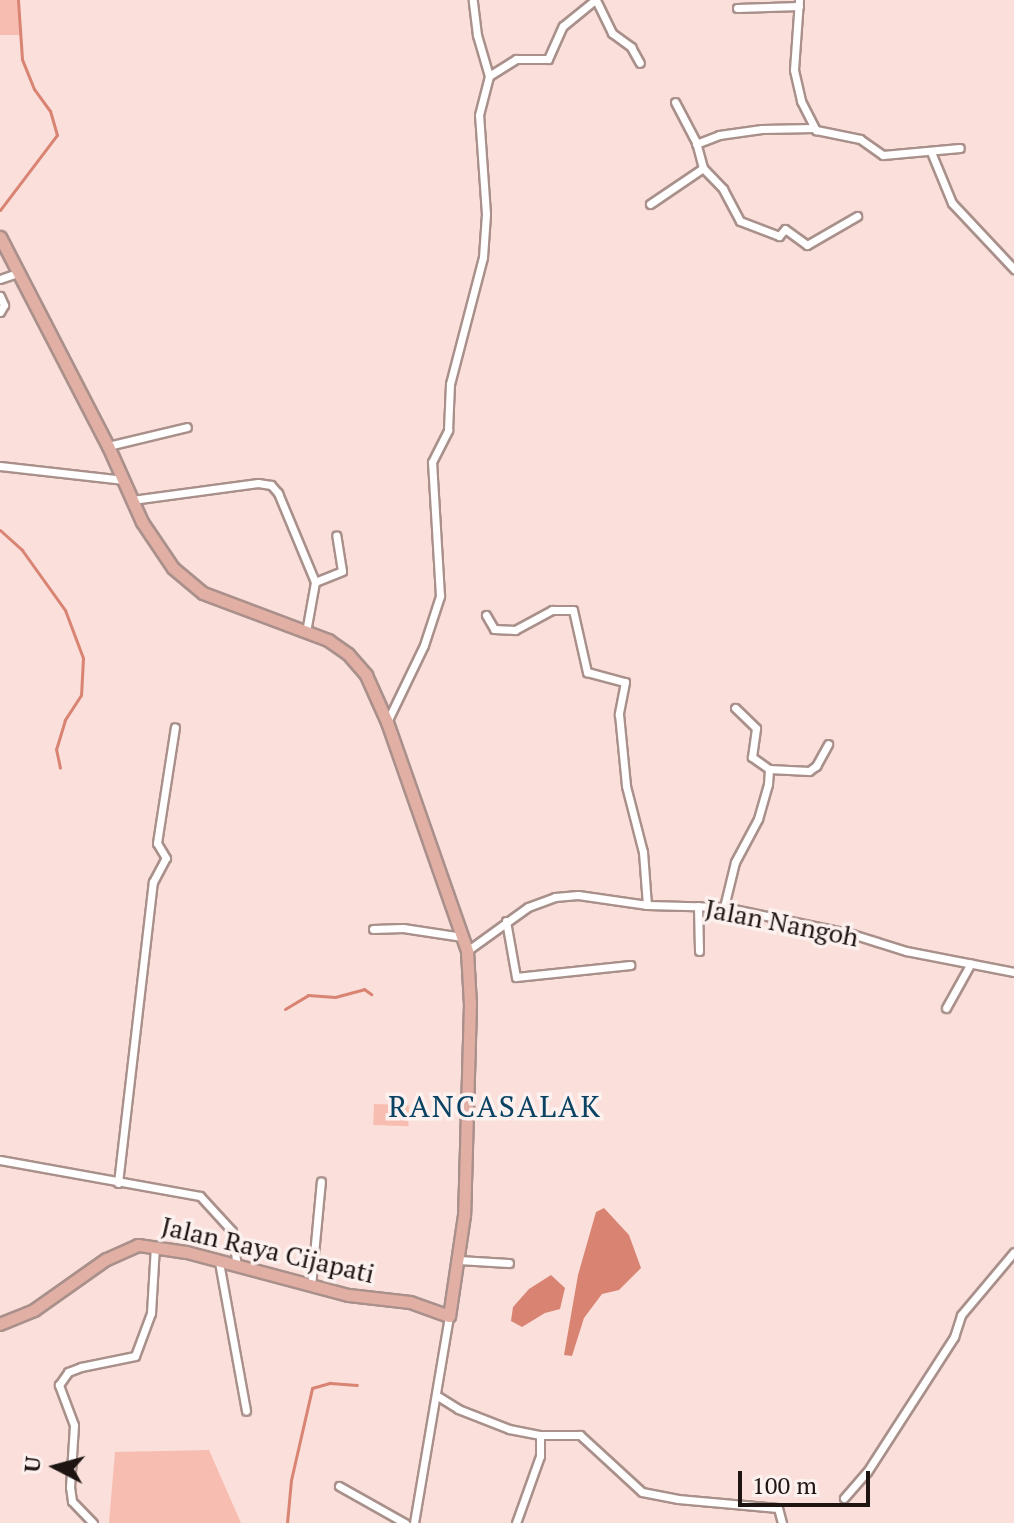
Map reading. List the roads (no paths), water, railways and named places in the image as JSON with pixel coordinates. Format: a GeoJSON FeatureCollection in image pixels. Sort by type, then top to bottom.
{"type":"FeatureCollection","features":[{"type":"Feature","properties":{"kind":"main road"},"geometry":{"type":"LineString","coordinates":[[0,237],[108,446],[150,538],[186,582],[203,593],[328,640],[360,665],[387,722],[467,951],[470,1004],[464,1215],[449,1316]]}},
{"type":"Feature","properties":{"kind":"main road","name":"Jalan Raya Cijapati"},"geometry":{"type":"LineString","coordinates":[[0,1324],[34,1310],[123,1249],[155,1246],[280,1280],[311,1280],[362,1298],[410,1302],[449,1316]]}},
{"type":"Feature","properties":{"kind":"street"},"geometry":{"type":"LineString","coordinates":[[387,722],[424,645],[440,596],[432,462],[448,430],[450,384],[483,257],[486,214],[479,115],[489,76],[477,35],[473,0]]}},
{"type":"Feature","properties":{"kind":"street"},"geometry":{"type":"LineString","coordinates":[[489,76],[516,59],[539,62],[548,59],[563,26],[580,16],[595,0],[612,33],[631,47],[640,63]]}},
{"type":"Feature","properties":{"kind":"street"},"geometry":{"type":"LineString","coordinates":[[737,8],[799,3],[794,70],[801,101],[814,128]]}},
{"type":"Feature","properties":{"kind":"street"},"geometry":{"type":"LineString","coordinates":[[675,102],[696,144],[703,168],[723,189],[740,221],[779,236],[785,229],[807,245],[857,216]]}},
{"type":"Feature","properties":{"kind":"street"},"geometry":{"type":"LineString","coordinates":[[696,144],[719,135],[762,129],[814,128],[860,139],[883,155],[960,148]]}},
{"type":"Feature","properties":{"kind":"street"},"geometry":{"type":"LineString","coordinates":[[931,152],[952,203],[1014,269]]}},
{"type":"Feature","properties":{"kind":"street"},"geometry":{"type":"LineString","coordinates":[[650,204],[703,168]]}},
{"type":"Feature","properties":{"kind":"street"},"geometry":{"type":"LineString","coordinates":[[0,279],[17,273]]}},
{"type":"Feature","properties":{"kind":"street"},"geometry":{"type":"LineString","coordinates":[[0,297],[4,305],[0,312]]}},
{"type":"Feature","properties":{"kind":"street"},"geometry":{"type":"LineString","coordinates":[[108,446],[187,427]]}},
{"type":"Feature","properties":{"kind":"street"},"geometry":{"type":"LineString","coordinates":[[0,466],[124,480]]}},
{"type":"Feature","properties":{"kind":"street"},"geometry":{"type":"LineString","coordinates":[[132,500],[258,483],[271,485],[278,493],[315,582],[306,632]]}},
{"type":"Feature","properties":{"kind":"street"},"geometry":{"type":"LineString","coordinates":[[315,582],[341,574],[336,535]]}},
{"type":"Feature","properties":{"kind":"street"},"geometry":{"type":"LineString","coordinates":[[486,615],[494,629],[515,630],[552,610],[570,609],[574,613],[587,672],[625,682],[619,714],[626,786],[643,852],[647,905]]}},
{"type":"Feature","properties":{"kind":"street"},"geometry":{"type":"LineString","coordinates":[[735,708],[756,728],[752,757],[769,769],[809,771],[816,766],[828,744]]}},
{"type":"Feature","properties":{"kind":"street"},"geometry":{"type":"LineString","coordinates":[[118,1183],[153,882],[166,858],[157,843],[175,727]]}},
{"type":"Feature","properties":{"kind":"street"},"geometry":{"type":"LineString","coordinates":[[724,907],[735,862],[767,793],[769,769]]}},
{"type":"Feature","properties":{"kind":"street","name":"Jalan Nangoh"},"geometry":{"type":"LineString","coordinates":[[467,951],[506,921],[542,901],[563,895],[647,905],[724,907],[1014,972]]}},
{"type":"Feature","properties":{"kind":"street"},"geometry":{"type":"LineString","coordinates":[[698,906],[699,951]]}},
{"type":"Feature","properties":{"kind":"street"},"geometry":{"type":"LineString","coordinates":[[506,921],[516,977],[630,965]]}},
{"type":"Feature","properties":{"kind":"street"},"geometry":{"type":"LineString","coordinates":[[373,929],[403,928],[462,937]]}},
{"type":"Feature","properties":{"kind":"street"},"geometry":{"type":"LineString","coordinates":[[946,1008],[971,963]]}},
{"type":"Feature","properties":{"kind":"street"},"geometry":{"type":"LineString","coordinates":[[0,1160],[200,1196],[232,1231],[237,1267]]}},
{"type":"Feature","properties":{"kind":"street"},"geometry":{"type":"LineString","coordinates":[[311,1280],[321,1181]]}},
{"type":"Feature","properties":{"kind":"street"},"geometry":{"type":"LineString","coordinates":[[93,1523],[72,1501],[74,1425],[59,1385],[68,1372],[136,1354],[151,1313],[155,1246]]}},
{"type":"Feature","properties":{"kind":"street"},"geometry":{"type":"LineString","coordinates":[[844,1498],[867,1472],[954,1337],[961,1315],[1014,1252]]}},
{"type":"Feature","properties":{"kind":"street"},"geometry":{"type":"LineString","coordinates":[[458,1260],[509,1263]]}},
{"type":"Feature","properties":{"kind":"street"},"geometry":{"type":"LineString","coordinates":[[219,1262],[246,1411]]}},
{"type":"Feature","properties":{"kind":"street"},"geometry":{"type":"LineString","coordinates":[[414,1523],[449,1316]]}},
{"type":"Feature","properties":{"kind":"street"},"geometry":{"type":"LineString","coordinates":[[436,1395],[458,1409],[509,1429],[540,1435],[580,1435],[642,1492],[678,1499],[778,1508],[782,1523]]}},
{"type":"Feature","properties":{"kind":"street"},"geometry":{"type":"LineString","coordinates":[[516,1523],[540,1456],[540,1435]]}},
{"type":"Feature","properties":{"kind":"street"},"geometry":{"type":"LineString","coordinates":[[339,1486],[405,1523]]}},
{"type":"Feature","properties":{"kind":"waterway"},"geometry":{"type":"LineString","coordinates":[[0,210],[57,135],[50,111],[34,89],[22,59],[18,0]]}},
{"type":"Feature","properties":{"kind":"waterway"},"geometry":{"type":"LineString","coordinates":[[0,530],[22,550],[65,610],[83,658],[81,695],[65,720],[56,749],[60,768]]}},
{"type":"Feature","properties":{"kind":"waterway"},"geometry":{"type":"LineString","coordinates":[[285,1009],[308,995],[335,997],[364,989],[371,994]]}},
{"type":"Feature","properties":{"kind":"waterway"},"geometry":{"type":"LineString","coordinates":[[287,1523],[291,1480],[312,1388],[330,1383],[357,1385]]}},
{"type":"Feature","properties":{"kind":"district","name":"RANCASALAK"},"geometry":{"type":"Point","coordinates":[495,1106]}}]}
